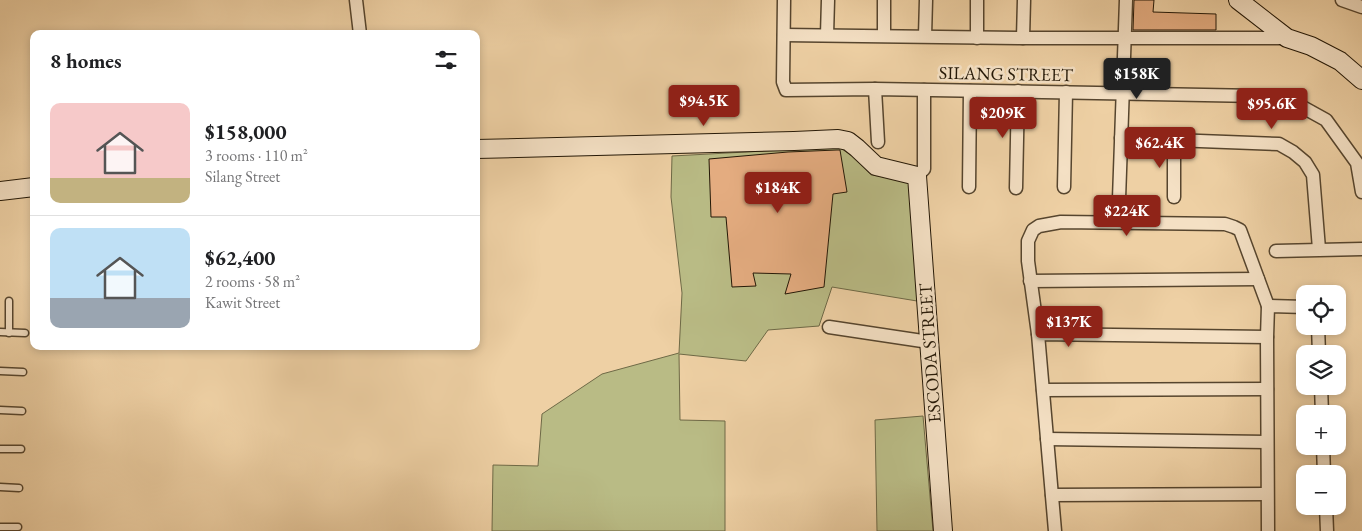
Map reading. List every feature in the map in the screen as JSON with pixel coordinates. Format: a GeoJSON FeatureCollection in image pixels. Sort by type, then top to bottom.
{"type":"FeatureCollection","features":[{"type":"Feature","properties":{"kind":"street"},"geometry":{"type":"LineString","coordinates":[[356,0],[360,30]]}},
{"type":"Feature","properties":{"kind":"street"},"geometry":{"type":"LineString","coordinates":[[784,0],[784,35],[884,35],[977,38],[1287,38],[1311,46],[1340,61],[1362,80]]}},
{"type":"Feature","properties":{"kind":"street"},"geometry":{"type":"LineString","coordinates":[[827,35],[828,0]]}},
{"type":"Feature","properties":{"kind":"street"},"geometry":{"type":"LineString","coordinates":[[884,0],[884,35]]}},
{"type":"Feature","properties":{"kind":"street"},"geometry":{"type":"LineString","coordinates":[[925,36],[926,0]]}},
{"type":"Feature","properties":{"kind":"street"},"geometry":{"type":"LineString","coordinates":[[977,0],[977,38]]}},
{"type":"Feature","properties":{"kind":"street"},"geometry":{"type":"LineString","coordinates":[[1023,38],[1024,0]]}},
{"type":"Feature","properties":{"kind":"street"},"geometry":{"type":"LineString","coordinates":[[1119,199],[1126,0]]}},
{"type":"Feature","properties":{"kind":"street"},"geometry":{"type":"LineString","coordinates":[[1238,0],[1287,38]]}},
{"type":"Feature","properties":{"kind":"street"},"geometry":{"type":"LineString","coordinates":[[1342,0],[1362,7]]}},
{"type":"Feature","properties":{"kind":"street","name":"SILANG STREET"},"geometry":{"type":"LineString","coordinates":[[784,35],[783,82],[786,90],[1018,91],[1258,96],[1288,99],[1326,120],[1357,163],[1362,192]]}},
{"type":"Feature","properties":{"kind":"street"},"geometry":{"type":"LineString","coordinates":[[875,90],[878,142]]}},
{"type":"Feature","properties":{"kind":"street"},"geometry":{"type":"LineString","coordinates":[[480,149],[794,142],[838,139],[848,141],[876,166],[917,176],[924,168],[924,90]]}},
{"type":"Feature","properties":{"kind":"street"},"geometry":{"type":"LineString","coordinates":[[970,91],[970,187]]}},
{"type":"Feature","properties":{"kind":"street"},"geometry":{"type":"LineString","coordinates":[[1016,188],[1018,91]]}},
{"type":"Feature","properties":{"kind":"street"},"geometry":{"type":"LineString","coordinates":[[1064,187],[1066,92]]}},
{"type":"Feature","properties":{"kind":"street"},"geometry":{"type":"LineString","coordinates":[[1122,138],[1279,144],[1293,152],[1304,162],[1313,175],[1319,249]]}},
{"type":"Feature","properties":{"kind":"street"},"geometry":{"type":"LineString","coordinates":[[1174,140],[1174,197]]}},
{"type":"Feature","properties":{"kind":"street","name":"ESCODA STREET"},"geometry":{"type":"LineString","coordinates":[[917,176],[943,531]]}},
{"type":"Feature","properties":{"kind":"street"},"geometry":{"type":"LineString","coordinates":[[0,191],[30,187]]}},
{"type":"Feature","properties":{"kind":"street"},"geometry":{"type":"LineString","coordinates":[[1055,531],[1038,334],[1028,261],[1028,241],[1033,230],[1039,226],[1060,222],[1225,224],[1240,230],[1268,306],[1268,531]]}},
{"type":"Feature","properties":{"kind":"street"},"geometry":{"type":"LineString","coordinates":[[1276,251],[1362,249]]}},
{"type":"Feature","properties":{"kind":"street"},"geometry":{"type":"LineString","coordinates":[[1030,281],[1258,279]]}},
{"type":"Feature","properties":{"kind":"street"},"geometry":{"type":"LineString","coordinates":[[1268,306],[1296,307]]}},
{"type":"Feature","properties":{"kind":"street"},"geometry":{"type":"LineString","coordinates":[[829,327],[929,342]]}},
{"type":"Feature","properties":{"kind":"street"},"geometry":{"type":"LineString","coordinates":[[1038,334],[1267,337]]}},
{"type":"Feature","properties":{"kind":"street"},"geometry":{"type":"LineString","coordinates":[[1043,390],[1267,389]]}},
{"type":"Feature","properties":{"kind":"street"},"geometry":{"type":"LineString","coordinates":[[1047,439],[1267,442]]}},
{"type":"Feature","properties":{"kind":"street"},"geometry":{"type":"LineString","coordinates":[[1052,495],[1268,494]]}},
{"type":"Feature","properties":{"kind":"street"},"geometry":{"type":"LineString","coordinates":[[1326,515],[1327,531]]}},
{"type":"Feature","properties":{"kind":"lane"},"geometry":{"type":"LineString","coordinates":[[9,301],[9,332]]}},
{"type":"Feature","properties":{"kind":"lane"},"geometry":{"type":"LineString","coordinates":[[0,332],[25,333]]}},
{"type":"Feature","properties":{"kind":"lane"},"geometry":{"type":"LineString","coordinates":[[0,371],[23,372]]}},
{"type":"Feature","properties":{"kind":"lane"},"geometry":{"type":"LineString","coordinates":[[0,410],[22,411]]}},
{"type":"Feature","properties":{"kind":"lane"},"geometry":{"type":"LineString","coordinates":[[0,449],[21,449]]}},
{"type":"Feature","properties":{"kind":"lane"},"geometry":{"type":"LineString","coordinates":[[0,487],[19,488]]}},
{"type":"Feature","properties":{"kind":"lane"},"geometry":{"type":"LineString","coordinates":[[0,526],[18,527]]}},
{"type":"Feature","properties":{"kind":"green space"},"geometry":{"type":"Polygon","coordinates":[[[839,147],[857,159],[871,175],[910,180],[917,301],[832,287],[819,326],[768,330],[746,361],[679,354],[680,420],[725,421],[725,531],[492,531],[493,465],[538,466],[542,414],[602,374],[679,353],[682,293],[671,197],[672,156],[839,147]]]}},
{"type":"Feature","properties":{"kind":"green space"},"geometry":{"type":"Polygon","coordinates":[[[923,416],[933,531],[877,531],[875,420],[923,416]]]}},
{"type":"Feature","properties":{"kind":"building"},"geometry":{"type":"Polygon","coordinates":[[[1134,0],[1154,0],[1153,12],[1216,14],[1216,30],[1133,30],[1134,0]]]}},
{"type":"Feature","properties":{"kind":"building"},"geometry":{"type":"Polygon","coordinates":[[[840,150],[847,192],[833,194],[824,287],[785,294],[791,274],[753,273],[756,286],[732,287],[726,217],[711,217],[709,159],[788,152],[840,150]]]}}]}
